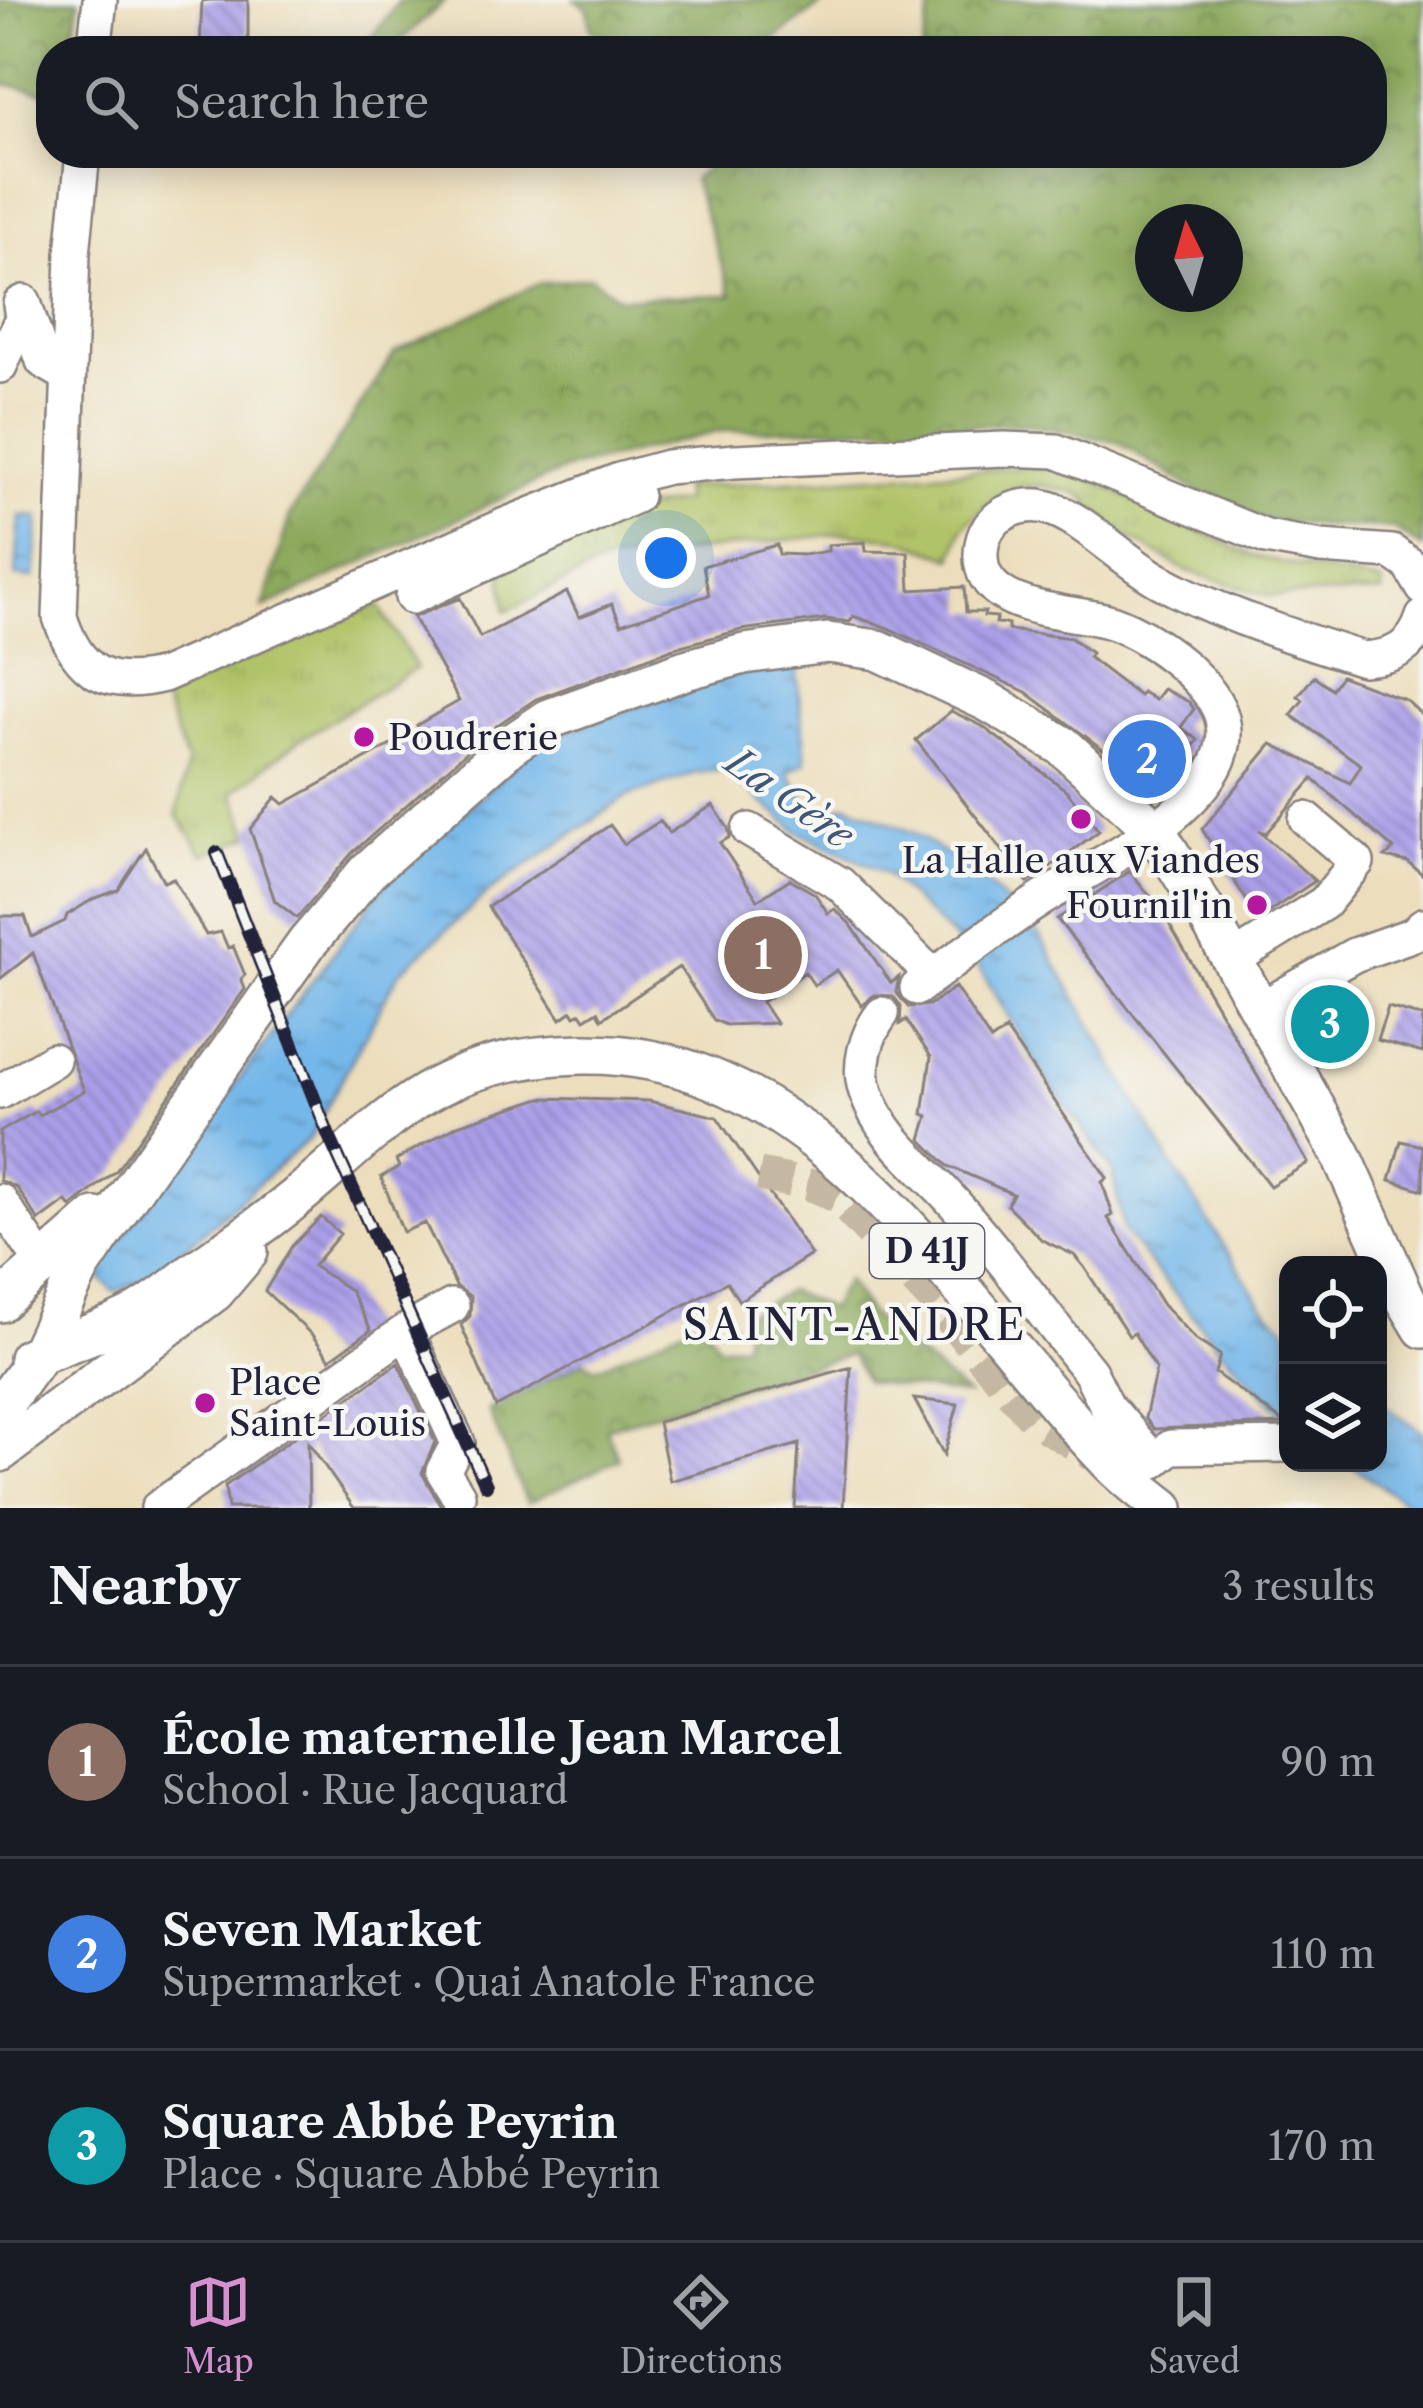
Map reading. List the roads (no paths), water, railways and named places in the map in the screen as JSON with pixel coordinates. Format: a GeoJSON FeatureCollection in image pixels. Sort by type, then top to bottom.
{"type":"FeatureCollection","features":[{"type":"Feature","properties":{"kind":"main road"},"geometry":{"type":"LineString","coordinates":[[9,1432],[80,1267],[307,943],[368,871],[512,744],[549,719],[685,670],[744,654],[828,643],[878,650],[987,701],[1063,746],[1155,830],[1341,1154],[1423,1328]]}},
{"type":"Feature","properties":{"kind":"main road","name":"D 41J"},"geometry":{"type":"LineString","coordinates":[[40,1353],[136,1315],[290,1203],[424,1094],[488,1067],[524,1058],[631,1057],[699,1073],[770,1108],[842,1162],[925,1248],[1112,1464],[1164,1508]]}},
{"type":"Feature","properties":{"kind":"main road"},"geometry":{"type":"LineString","coordinates":[[0,1302],[143,1174]]}},
{"type":"Feature","properties":{"kind":"main road","name":"D 41J"},"geometry":{"type":"LineString","coordinates":[[9,1432],[214,1292],[290,1203]]}},
{"type":"Feature","properties":{"kind":"main road"},"geometry":{"type":"LineString","coordinates":[[40,1353],[44,1264]]}},
{"type":"Feature","properties":{"kind":"main road"},"geometry":{"type":"LineString","coordinates":[[0,1347],[40,1353],[138,1347]]}},
{"type":"Feature","properties":{"kind":"main road"},"geometry":{"type":"LineString","coordinates":[[0,1370],[40,1353]]}},
{"type":"Feature","properties":{"kind":"street"},"geometry":{"type":"LineString","coordinates":[[96,36],[100,0]]}},
{"type":"Feature","properties":{"kind":"street"},"geometry":{"type":"LineString","coordinates":[[82,168],[67,376],[60,617],[79,658],[111,680],[134,682],[164,675],[505,525],[667,466],[1004,448],[1056,452],[1266,537],[1392,552],[1409,564],[1423,589]]}},
{"type":"Feature","properties":{"kind":"street"},"geometry":{"type":"LineString","coordinates":[[0,366],[22,318],[20,304],[26,303],[43,361],[67,376]]}},
{"type":"Feature","properties":{"kind":"street"},"geometry":{"type":"LineString","coordinates":[[412,597],[637,496],[659,492],[667,466]]}},
{"type":"Feature","properties":{"kind":"street"},"geometry":{"type":"LineString","coordinates":[[749,830],[840,884],[934,976],[1181,808],[1214,768],[1225,737],[1220,710],[1208,690],[1139,634],[1108,621],[1020,604],[991,583],[984,572],[982,540],[1002,514],[1018,507],[1054,509],[1166,585],[1363,659],[1395,655],[1410,644],[1423,617]]}},
{"type":"Feature","properties":{"kind":"street"},"geometry":{"type":"LineString","coordinates":[[1232,960],[1324,903],[1358,862],[1306,819]]}},
{"type":"Feature","properties":{"kind":"street"},"geometry":{"type":"LineString","coordinates":[[1260,1010],[1354,955],[1420,932]]}},
{"type":"Feature","properties":{"kind":"street"},"geometry":{"type":"LineString","coordinates":[[882,1014],[867,1043],[863,1077],[888,1136],[946,1194],[1090,1372],[1107,1406],[1154,1461],[1171,1448],[1279,1445]]}},
{"type":"Feature","properties":{"kind":"street"},"geometry":{"type":"LineString","coordinates":[[0,1092],[53,1060]]}},
{"type":"Feature","properties":{"kind":"street"},"geometry":{"type":"LineString","coordinates":[[0,1201],[44,1264]]}},
{"type":"Feature","properties":{"kind":"street"},"geometry":{"type":"LineString","coordinates":[[158,1508],[208,1493],[406,1331],[452,1306]]}},
{"type":"Feature","properties":{"kind":"street"},"geometry":{"type":"LineString","coordinates":[[406,1331],[458,1443],[443,1471],[458,1495]]}},
{"type":"Feature","properties":{"kind":"water"},"geometry":{"type":"Polygon","coordinates":[[[20,516],[39,517],[34,578],[16,576],[20,516]]]}},
{"type":"Feature","properties":{"kind":"water","name":"La Gère"},"geometry":{"type":"Polygon","coordinates":[[[796,662],[806,762],[788,772],[816,817],[847,804],[916,834],[981,879],[1037,931],[1170,1162],[1263,1306],[1279,1321],[1279,1410],[1217,1345],[1124,1232],[1112,1169],[1044,1076],[973,957],[885,873],[797,831],[725,770],[695,773],[626,797],[490,891],[399,973],[310,1138],[153,1276],[114,1292],[95,1272],[388,880],[544,739],[717,678],[796,662]]]}},
{"type":"Feature","properties":{"kind":"water"},"geometry":{"type":"Polygon","coordinates":[[[1387,1407],[1423,1433],[1423,1508],[1413,1508],[1362,1472],[1387,1472],[1387,1407]]]}},
{"type":"Feature","properties":{"kind":"tunnel"},"geometry":{"type":"LineString","coordinates":[[759,1175],[815,1186],[837,1197],[930,1296],[1035,1420],[1093,1455]]}},
{"type":"Feature","properties":{"kind":"railway"},"geometry":{"type":"LineString","coordinates":[[217,853],[329,1136],[486,1485]]}},
{"type":"Feature","properties":{"kind":"place","name":"Poudrerie"},"geometry":{"type":"Point","coordinates":[364,737]}},
{"type":"Feature","properties":{"kind":"place","name":"Seven Market"},"geometry":{"type":"Point","coordinates":[1147,759]}},
{"type":"Feature","properties":{"kind":"place","name":"La Halle aux Viandes"},"geometry":{"type":"Point","coordinates":[1081,819]}},
{"type":"Feature","properties":{"kind":"place","name":"Fournil'in"},"geometry":{"type":"Point","coordinates":[1257,905]}},
{"type":"Feature","properties":{"kind":"place","name":"École maternelle Jean Marcel"},"geometry":{"type":"Point","coordinates":[763,955]}},
{"type":"Feature","properties":{"kind":"place","name":"Square Abbé Peyrin"},"geometry":{"type":"Point","coordinates":[1330,1024]}},
{"type":"Feature","properties":{"kind":"place","name":"Place Saint-Louis"},"geometry":{"type":"Point","coordinates":[205,1403]}},
{"type":"Feature","properties":{"kind":"district","name":"SAINT-ANDRE"},"geometry":{"type":"Point","coordinates":[855,1325]}}]}
